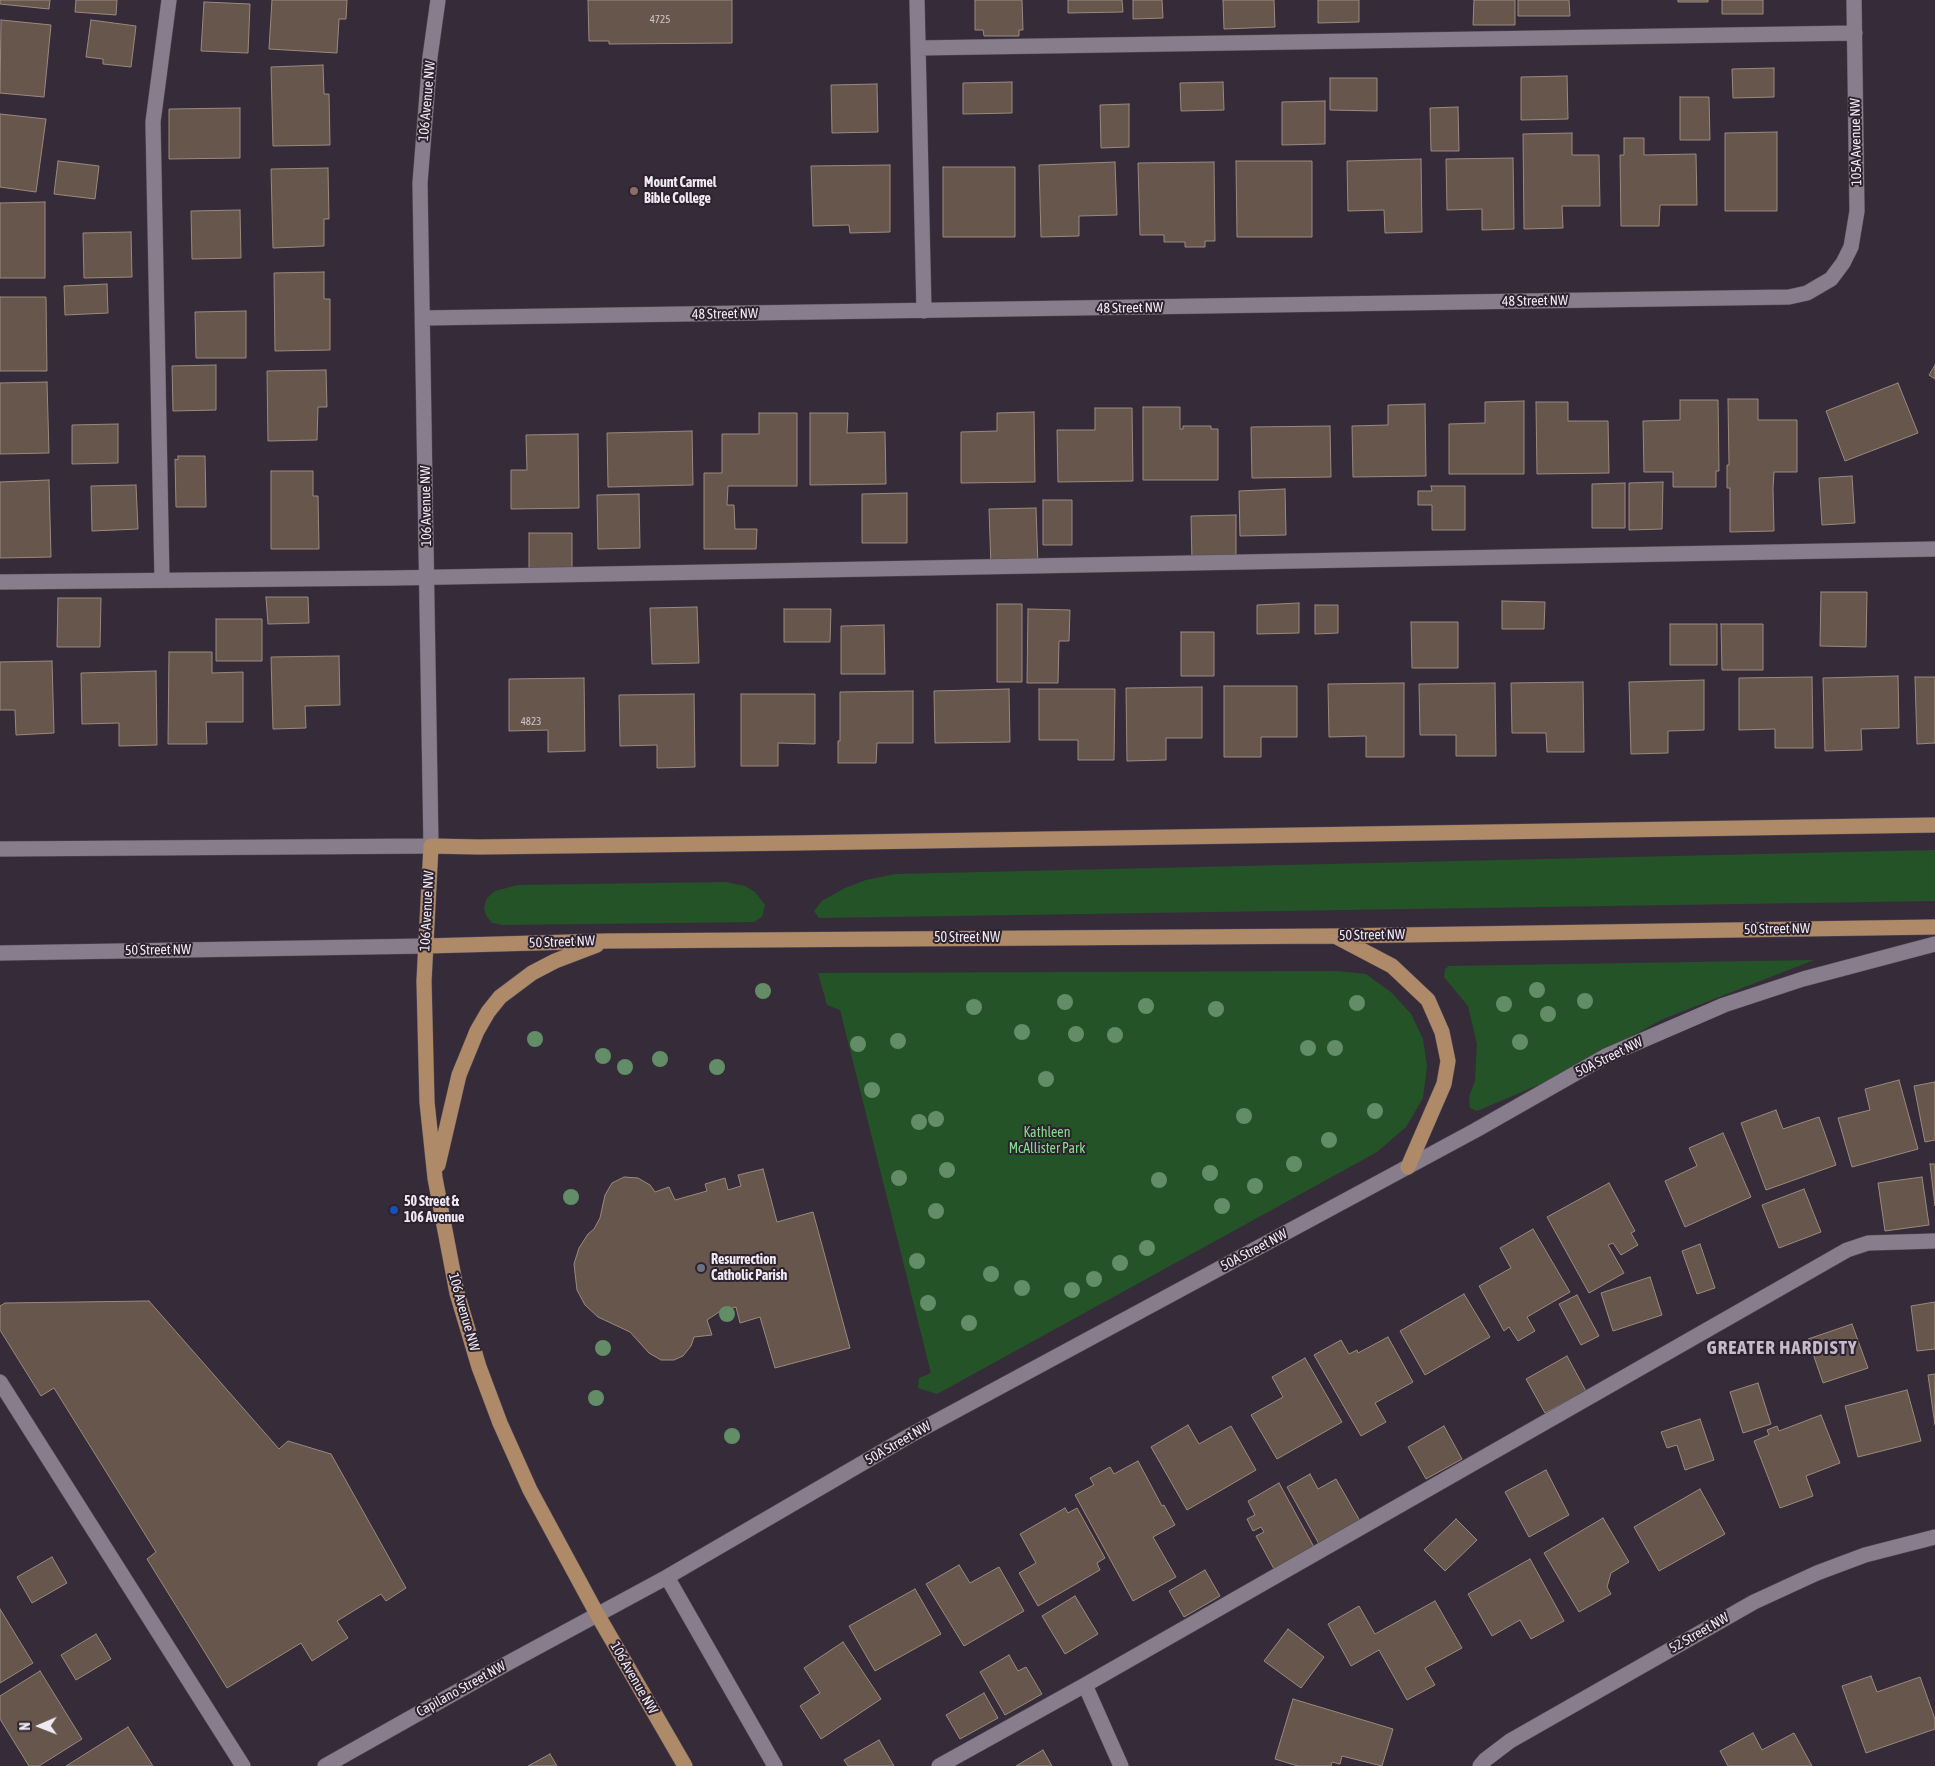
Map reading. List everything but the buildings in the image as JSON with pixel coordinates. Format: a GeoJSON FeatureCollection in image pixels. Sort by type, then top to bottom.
{"type":"FeatureCollection","features":[{"type":"Feature","properties":{"kind":"main road"},"geometry":{"type":"LineString","coordinates":[[431,846],[746,844],[1935,825]]}},
{"type":"Feature","properties":{"kind":"main road","name":"106 Avenue NW"},"geometry":{"type":"LineString","coordinates":[[431,846],[424,980],[426,1102],[435,1178],[457,1293],[479,1367],[500,1422],[530,1490],[597,1614],[685,1766]]}},
{"type":"Feature","properties":{"kind":"main road","name":"50 Street NW"},"geometry":{"type":"LineString","coordinates":[[426,946],[608,941],[1334,936],[1935,927]]}},
{"type":"Feature","properties":{"kind":"main road"},"geometry":{"type":"LineString","coordinates":[[1334,936],[1392,966],[1428,1000],[1442,1032],[1448,1061],[1444,1084],[1408,1167]]}},
{"type":"Feature","properties":{"kind":"main road"},"geometry":{"type":"LineString","coordinates":[[435,1178],[459,1075],[477,1031],[488,1012],[500,997],[532,973],[555,961],[608,941]]}},
{"type":"Feature","properties":{"kind":"street"},"geometry":{"type":"LineString","coordinates":[[162,580],[153,122],[169,0]]}},
{"type":"Feature","properties":{"kind":"street","name":"106 Avenue NW"},"geometry":{"type":"LineString","coordinates":[[431,846],[424,318],[420,182],[430,57],[438,0]]}},
{"type":"Feature","properties":{"kind":"street"},"geometry":{"type":"LineString","coordinates":[[918,0],[924,311]]}},
{"type":"Feature","properties":{"kind":"street","name":"105A Avenue NW"},"geometry":{"type":"LineString","coordinates":[[1831,278],[1843,263],[1851,247],[1857,211],[1854,0]]}},
{"type":"Feature","properties":{"kind":"street"},"geometry":{"type":"LineString","coordinates":[[918,48],[1855,33]]}},
{"type":"Feature","properties":{"kind":"street","name":"48 Street NW"},"geometry":{"type":"LineString","coordinates":[[424,318],[1790,298],[1808,293],[1831,278]]}},
{"type":"Feature","properties":{"kind":"street"},"geometry":{"type":"LineString","coordinates":[[0,582],[427,577],[1935,549]]}},
{"type":"Feature","properties":{"kind":"street"},"geometry":{"type":"LineString","coordinates":[[0,848],[431,846]]}},
{"type":"Feature","properties":{"kind":"street","name":"50A Street NW"},"geometry":{"type":"LineString","coordinates":[[597,1614],[667,1577],[909,1436],[1476,1130],[1606,1056],[1724,1005],[1803,979],[1935,944]]}},
{"type":"Feature","properties":{"kind":"street","name":"50 Street NW"},"geometry":{"type":"LineString","coordinates":[[0,953],[426,946]]}},
{"type":"Feature","properties":{"kind":"street"},"geometry":{"type":"LineString","coordinates":[[939,1766],[1085,1685],[1847,1250],[1868,1243],[1935,1241]]}},
{"type":"Feature","properties":{"kind":"street"},"geometry":{"type":"LineString","coordinates":[[0,1382],[243,1766]]}},
{"type":"Feature","properties":{"kind":"street","name":"52 Street NW"},"geometry":{"type":"LineString","coordinates":[[1480,1766],[1510,1741],[1754,1602],[1817,1573],[1864,1555],[1935,1537]]}},
{"type":"Feature","properties":{"kind":"street"},"geometry":{"type":"LineString","coordinates":[[667,1577],[775,1766]]}},
{"type":"Feature","properties":{"kind":"street","name":"Capilano Street NW"},"geometry":{"type":"LineString","coordinates":[[325,1766],[597,1614]]}},
{"type":"Feature","properties":{"kind":"street"},"geometry":{"type":"LineString","coordinates":[[1085,1685],[1121,1766]]}},
{"type":"Feature","properties":{"kind":"green space"},"geometry":{"type":"Polygon","coordinates":[[[1935,850],[1935,901],[819,918],[814,911],[822,901],[845,888],[866,880],[896,874],[1935,850]]]}},
{"type":"Feature","properties":{"kind":"green space"},"geometry":{"type":"Polygon","coordinates":[[[726,882],[745,886],[755,892],[765,905],[762,917],[754,922],[503,925],[492,923],[486,915],[484,907],[487,898],[495,891],[518,885],[726,882]]]}},
{"type":"Feature","properties":{"kind":"green space"},"geometry":{"type":"Polygon","coordinates":[[[1814,960],[1663,1019],[1562,1075],[1477,1111],[1470,1108],[1469,1097],[1475,1081],[1477,1044],[1468,1006],[1444,977],[1445,969],[1449,966],[1814,960]]]}},
{"type":"Feature","properties":{"kind":"green space","name":"Kathleen McAllister Park"},"geometry":{"type":"Polygon","coordinates":[[[1337,971],[1366,974],[1392,993],[1411,1014],[1423,1039],[1427,1066],[1423,1098],[1406,1127],[1377,1152],[937,1394],[918,1388],[919,1378],[931,1373],[840,1010],[827,1005],[818,973],[1337,971]]]}},
{"type":"Feature","properties":{"kind":"place","name":"Mount Carmel Bible College"},"geometry":{"type":"Point","coordinates":[634,191]}},
{"type":"Feature","properties":{"kind":"place","name":"50 Street & 106 Avenue"},"geometry":{"type":"Point","coordinates":[394,1210]}},
{"type":"Feature","properties":{"kind":"place","name":"Resurrection Catholic Parish"},"geometry":{"type":"Point","coordinates":[701,1268]}},
{"type":"Feature","properties":{"kind":"district","name":"GREATER HARDISTY"},"geometry":{"type":"Point","coordinates":[1782,1348]}}]}
